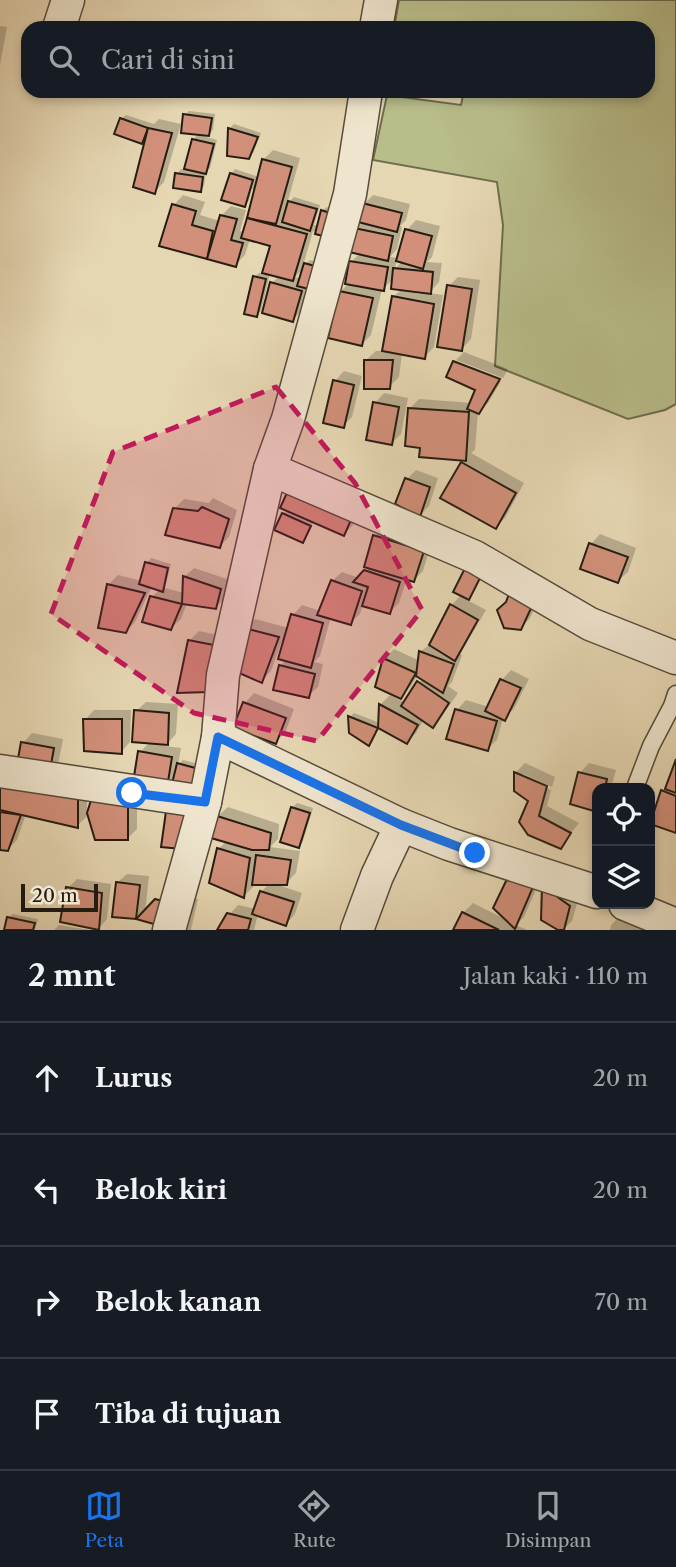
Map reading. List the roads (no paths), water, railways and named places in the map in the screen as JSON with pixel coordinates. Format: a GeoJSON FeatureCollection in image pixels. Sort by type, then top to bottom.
{"type":"FeatureCollection","features":[{"type":"Feature","properties":{"kind":"street"},"geometry":{"type":"LineString","coordinates":[[61,21],[68,0]]}},
{"type":"Feature","properties":{"kind":"street"},"geometry":{"type":"LineString","coordinates":[[377,21],[381,0]]}},
{"type":"Feature","properties":{"kind":"street"},"geometry":{"type":"LineString","coordinates":[[169,930],[205,802],[218,737],[223,675],[270,468],[288,419],[350,194],[365,98]]}},
{"type":"Feature","properties":{"kind":"street"},"geometry":{"type":"LineString","coordinates":[[270,468],[475,557],[599,628],[676,658]]}},
{"type":"Feature","properties":{"kind":"street"},"geometry":{"type":"LineString","coordinates":[[218,737],[401,825],[449,844],[592,890]]}},
{"type":"Feature","properties":{"kind":"street"},"geometry":{"type":"LineString","coordinates":[[0,771],[205,802]]}},
{"type":"Feature","properties":{"kind":"street"},"geometry":{"type":"LineString","coordinates":[[357,930],[377,876],[401,825]]}},
{"type":"Feature","properties":{"kind":"street"},"geometry":{"type":"LineString","coordinates":[[637,909],[676,925]]}},
{"type":"Feature","properties":{"kind":"lane"},"geometry":{"type":"LineString","coordinates":[[637,783],[676,694]]}}]}
